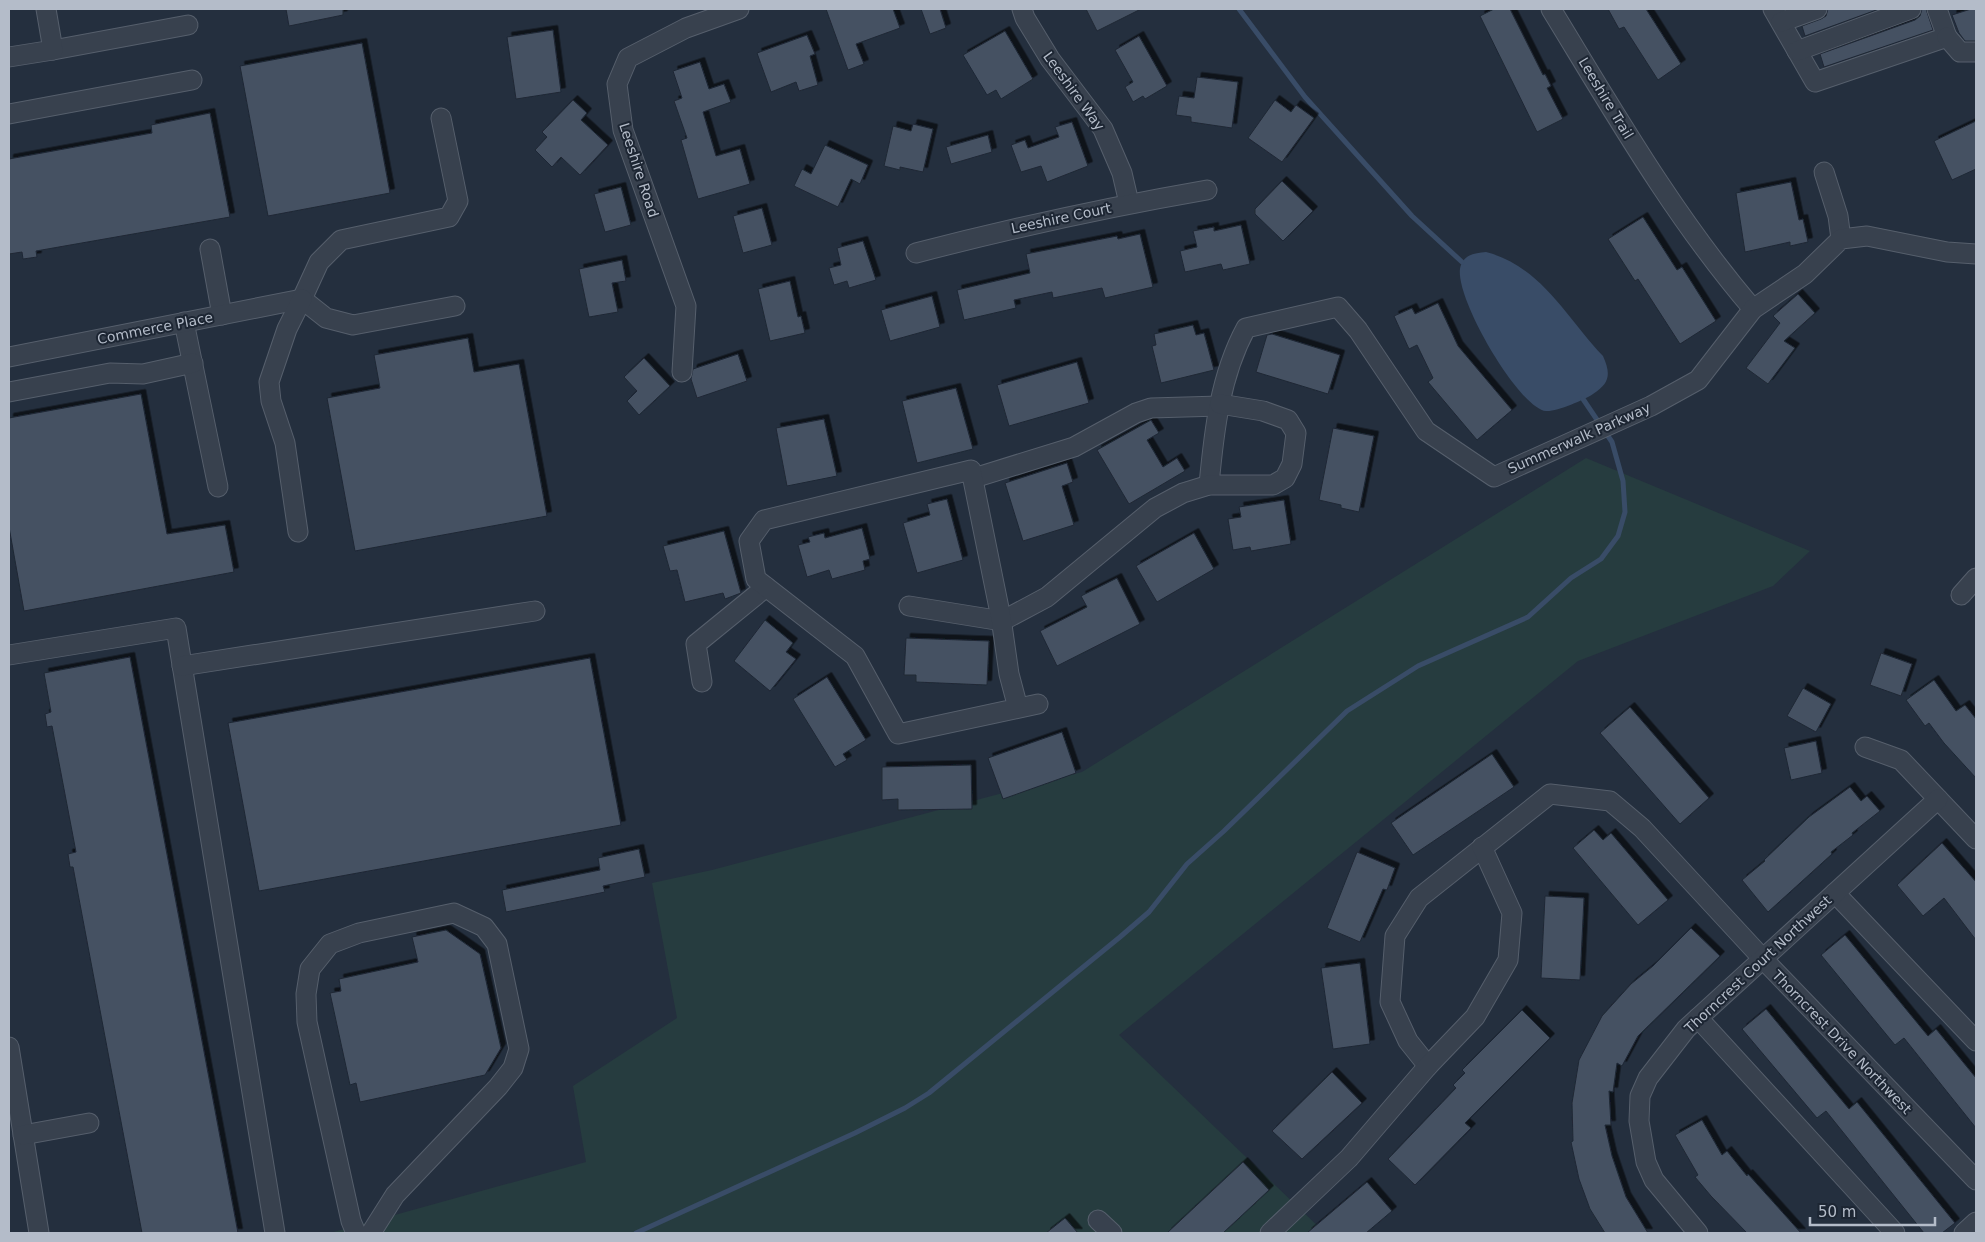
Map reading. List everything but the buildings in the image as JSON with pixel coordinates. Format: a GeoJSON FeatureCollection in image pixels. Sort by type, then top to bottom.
{"type":"FeatureCollection","features":[{"type":"Feature","properties":{"kind":"street"},"geometry":{"type":"LineString","coordinates":[[46,9],[53,50]]}},
{"type":"Feature","properties":{"kind":"street","name":"Leeshire Road"},"geometry":{"type":"LineString","coordinates":[[682,372],[686,306],[623,130],[617,84],[628,58],[686,28],[739,9]]}},
{"type":"Feature","properties":{"kind":"street","name":"Leeshire Way"},"geometry":{"type":"LineString","coordinates":[[1022,9],[1025,18],[1050,59],[1103,129],[1122,173],[1129,203]]}},
{"type":"Feature","properties":{"kind":"street","name":"Leeshire Trail"},"geometry":{"type":"LineString","coordinates":[[1552,9],[1662,187],[1733,285],[1753,309]]}},
{"type":"Feature","properties":{"kind":"street"},"geometry":{"type":"LineString","coordinates":[[1817,9],[1777,16],[1815,82],[1947,37]]}},
{"type":"Feature","properties":{"kind":"street"},"geometry":{"type":"LineString","coordinates":[[1797,51],[1911,9]]}},
{"type":"Feature","properties":{"kind":"street"},"geometry":{"type":"LineString","coordinates":[[1943,11],[1947,37],[1960,52],[1976,52]]}},
{"type":"Feature","properties":{"kind":"street"},"geometry":{"type":"LineString","coordinates":[[9,57],[188,25]]}},
{"type":"Feature","properties":{"kind":"street"},"geometry":{"type":"LineString","coordinates":[[9,114],[192,80]]}},
{"type":"Feature","properties":{"kind":"street"},"geometry":{"type":"LineString","coordinates":[[298,532],[285,443],[270,401],[269,382],[287,328],[319,262],[341,240],[449,217],[458,201],[441,118]]}},
{"type":"Feature","properties":{"kind":"street"},"geometry":{"type":"LineString","coordinates":[[1824,172],[1838,216],[1841,239],[1867,236],[1947,252],[1976,254]]}},
{"type":"Feature","properties":{"kind":"street","name":"Leeshire Court"},"geometry":{"type":"LineString","coordinates":[[916,253],[1000,231],[1071,218],[1129,203],[1207,190]]}},
{"type":"Feature","properties":{"kind":"street","name":"Summerwalk Parkway"},"geometry":{"type":"LineString","coordinates":[[1209,484],[1224,377],[1235,348],[1246,328],[1338,307],[1358,330],[1426,431],[1494,477],[1651,406],[1698,380],[1753,309],[1804,274],[1841,239]]}},
{"type":"Feature","properties":{"kind":"street"},"geometry":{"type":"LineString","coordinates":[[210,249],[222,315]]}},
{"type":"Feature","properties":{"kind":"street"},"geometry":{"type":"LineString","coordinates":[[302,299],[326,318],[353,325],[455,306]]}},
{"type":"Feature","properties":{"kind":"street","name":"Commerce Place"},"geometry":{"type":"LineString","coordinates":[[9,356],[302,299]]}},
{"type":"Feature","properties":{"kind":"street"},"geometry":{"type":"LineString","coordinates":[[184,322],[218,487]]}},
{"type":"Feature","properties":{"kind":"street"},"geometry":{"type":"LineString","coordinates":[[9,392],[110,373],[143,374],[193,363]]}},
{"type":"Feature","properties":{"kind":"street"},"geometry":{"type":"LineString","coordinates":[[909,606],[1002,621],[1047,597],[1155,508],[1183,493],[1209,484],[1273,486],[1285,478],[1292,464],[1296,433],[1288,420],[1263,411],[1220,405],[1151,408],[1136,412],[1074,447],[973,474],[764,520],[749,541],[756,579],[854,656],[898,734],[1038,704]]}},
{"type":"Feature","properties":{"kind":"street"},"geometry":{"type":"LineString","coordinates":[[973,474],[1002,621],[1009,674],[1018,708]]}},
{"type":"Feature","properties":{"kind":"street"},"geometry":{"type":"LineString","coordinates":[[1961,595],[1976,578]]}},
{"type":"Feature","properties":{"kind":"street"},"geometry":{"type":"LineString","coordinates":[[702,682],[696,644],[766,587]]}},
{"type":"Feature","properties":{"kind":"street"},"geometry":{"type":"LineString","coordinates":[[182,666],[535,611]]}},
{"type":"Feature","properties":{"kind":"street"},"geometry":{"type":"LineString","coordinates":[[9,655],[176,628],[275,1233]]}},
{"type":"Feature","properties":{"kind":"street"},"geometry":{"type":"LineString","coordinates":[[1865,747],[1901,760],[1976,839]]}},
{"type":"Feature","properties":{"kind":"street","name":"Thorncrest Drive Northwest"},"geometry":{"type":"LineString","coordinates":[[1428,1066],[1408,1042],[1390,1002],[1395,936],[1419,898],[1550,794],[1610,802],[1642,828],[1711,901],[1763,960],[1976,1180]]}},
{"type":"Feature","properties":{"kind":"street","name":"Thorncrest Court Northwest"},"geometry":{"type":"LineString","coordinates":[[1698,1233],[1654,1180],[1646,1162],[1639,1121],[1640,1096],[1648,1078],[1686,1029],[1938,799]]}},
{"type":"Feature","properties":{"kind":"street"},"geometry":{"type":"LineString","coordinates":[[1270,1233],[1350,1158],[1428,1066],[1475,1017],[1508,960],[1512,913],[1482,847]]}},
{"type":"Feature","properties":{"kind":"street"},"geometry":{"type":"LineString","coordinates":[[1835,893],[1976,1042]]}},
{"type":"Feature","properties":{"kind":"street"},"geometry":{"type":"LineString","coordinates":[[356,1233],[351,1221],[307,1022],[306,994],[310,969],[330,944],[359,933],[454,914],[484,927],[497,944],[519,1049],[513,1068],[492,1094],[395,1196],[371,1233]]}},
{"type":"Feature","properties":{"kind":"street"},"geometry":{"type":"LineString","coordinates":[[1698,1018],[1895,1233]]}},
{"type":"Feature","properties":{"kind":"street"},"geometry":{"type":"LineString","coordinates":[[9,1047],[39,1233]]}},
{"type":"Feature","properties":{"kind":"street"},"geometry":{"type":"LineString","coordinates":[[23,1135],[89,1123]]}},
{"type":"Feature","properties":{"kind":"street"},"geometry":{"type":"LineString","coordinates":[[1098,1220],[1112,1233]]}},
{"type":"Feature","properties":{"kind":"street"},"geometry":{"type":"LineString","coordinates":[[1964,1233],[1976,1222]]}},
{"type":"Feature","properties":{"kind":"green space"},"geometry":{"type":"Polygon","coordinates":[[[1586,458],[1810,551],[1773,586],[1578,661],[1119,1035],[1325,1233],[330,1233],[586,1162],[573,1086],[677,1018],[652,883],[712,870],[1082,772],[1586,458]]]}},
{"type":"Feature","properties":{"kind":"water"},"geometry":{"type":"Polygon","coordinates":[[[1486,252],[1505,259],[1538,281],[1603,356],[1608,373],[1606,382],[1599,390],[1570,405],[1546,411],[1534,405],[1519,390],[1489,346],[1466,298],[1460,278],[1461,265],[1465,258],[1486,252]]]}},
{"type":"Feature","properties":{"kind":"waterway"},"geometry":{"type":"LineString","coordinates":[[1239,9],[1305,97],[1412,216],[1462,262]]}},
{"type":"Feature","properties":{"kind":"waterway"},"geometry":{"type":"LineString","coordinates":[[636,1233],[855,1133],[905,1108],[929,1093],[1149,912],[1187,864],[1224,831],[1347,711],[1418,666],[1528,617],[1571,578],[1601,559],[1618,536],[1625,512],[1623,481],[1612,442],[1583,399]]}}]}
